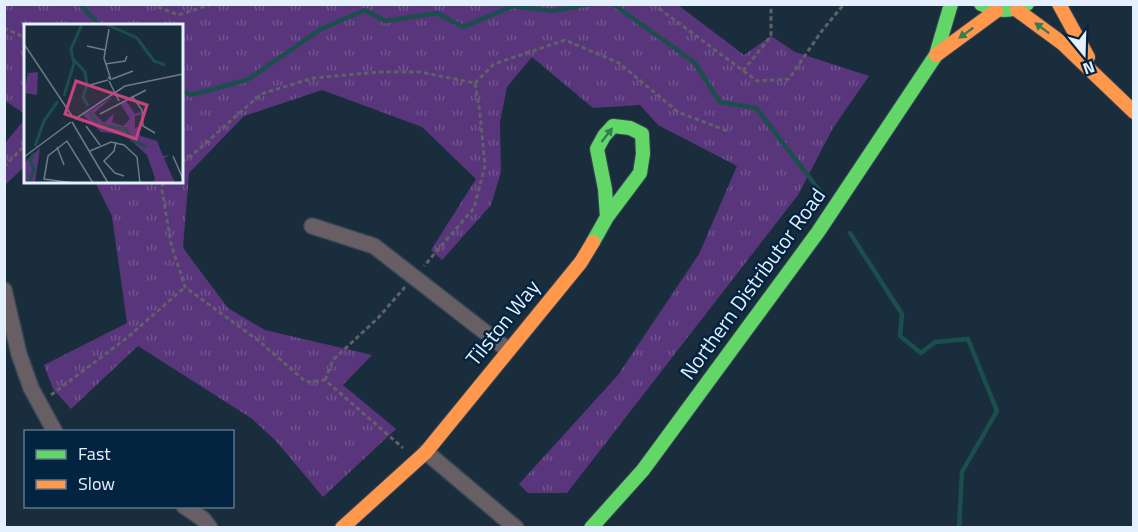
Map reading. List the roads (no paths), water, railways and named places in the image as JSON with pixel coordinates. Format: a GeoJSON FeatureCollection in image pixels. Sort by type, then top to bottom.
{"type":"FeatureCollection","features":[{"type":"Feature","properties":{"kind":"main road","name":"Northern Distributor Road"},"geometry":{"type":"LineString","coordinates":[[591,528],[650,462],[804,251],[936,55],[951,4]]}},
{"type":"Feature","properties":{"kind":"main road"},"geometry":{"type":"LineString","coordinates":[[981,4],[996,11],[1022,7],[1134,112]]}},
{"type":"Feature","properties":{"kind":"main road"},"geometry":{"type":"LineString","coordinates":[[1059,4],[1097,75]]}},
{"type":"Feature","properties":{"kind":"main road","name":"Northern Distributor Road"},"geometry":{"type":"LineString","coordinates":[[936,55],[996,11]]}},
{"type":"Feature","properties":{"kind":"main road","name":"Tilston Way"},"geometry":{"type":"LineString","coordinates":[[342,528],[421,456],[581,262],[607,217],[640,173],[644,154],[642,134],[630,128],[613,126],[597,148],[605,189],[607,217]]}},
{"type":"Feature","properties":{"kind":"street"},"geometry":{"type":"LineString","coordinates":[[312,226],[374,246],[508,351]]}},
{"type":"Feature","properties":{"kind":"street"},"geometry":{"type":"LineString","coordinates":[[4,290],[19,354],[31,388],[54,430]]}},
{"type":"Feature","properties":{"kind":"street"},"geometry":{"type":"LineString","coordinates":[[421,456],[516,528]]}},
{"type":"Feature","properties":{"kind":"street"},"geometry":{"type":"LineString","coordinates":[[186,508],[203,519],[210,528]]}},
{"type":"Feature","properties":{"kind":"waterway"},"geometry":{"type":"LineString","coordinates":[[80,4],[98,24]]}},
{"type":"Feature","properties":{"kind":"waterway"},"geometry":{"type":"LineString","coordinates":[[183,91],[191,95],[247,80],[321,29],[365,10],[385,21],[437,13],[463,27],[513,6],[554,11],[589,4]]}},
{"type":"Feature","properties":{"kind":"waterway"},"geometry":{"type":"LineString","coordinates":[[613,4],[694,62],[720,102],[756,108],[823,195]]}},
{"type":"Feature","properties":{"kind":"waterway"},"geometry":{"type":"LineString","coordinates":[[850,233],[902,314],[900,336],[921,353],[935,342],[968,339],[997,411],[962,472],[959,528]]}}]}
